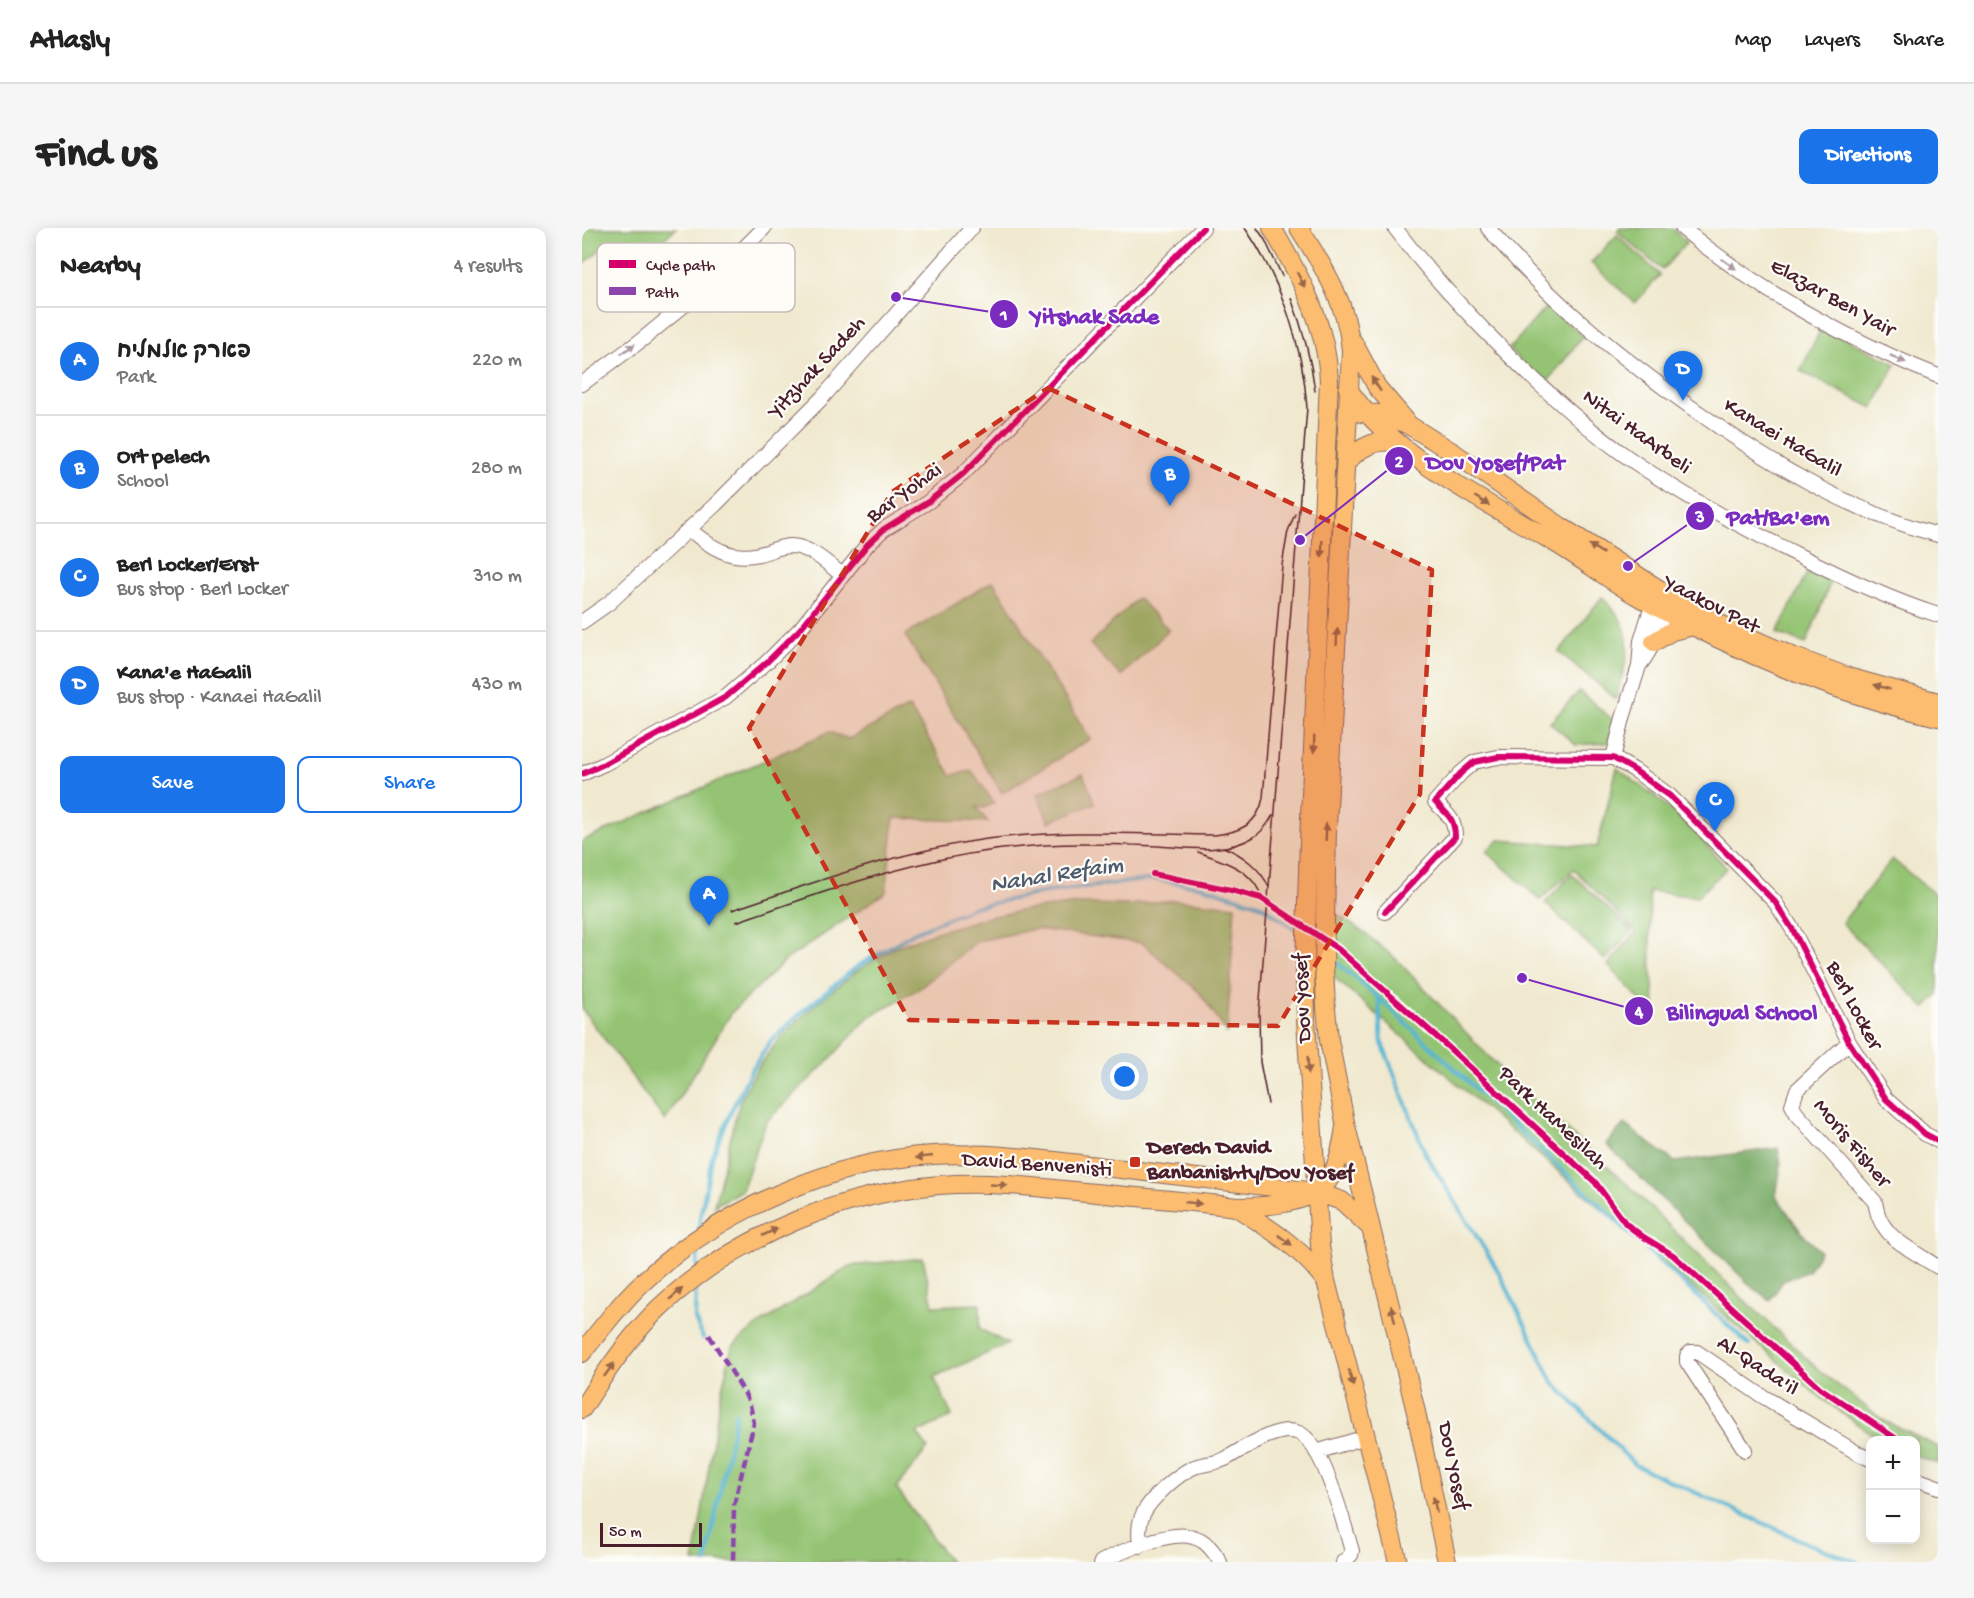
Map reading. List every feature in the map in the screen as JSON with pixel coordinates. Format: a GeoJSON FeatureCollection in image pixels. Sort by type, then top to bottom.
{"type":"FeatureCollection","features":[{"type":"Feature","properties":{"kind":"main road","name":"Yaakov Pat"},"geometry":{"type":"LineString","coordinates":[[1271,228],[1311,301],[1326,351],[1329,380],[1326,449]]}},
{"type":"Feature","properties":{"kind":"main road"},"geometry":{"type":"LineString","coordinates":[[1299,228],[1333,286],[1364,366],[1377,387],[1414,428]]}},
{"type":"Feature","properties":{"kind":"main road"},"geometry":{"type":"LineString","coordinates":[[1348,418],[1351,363],[1349,332]]}},
{"type":"Feature","properties":{"kind":"main road","name":"Yaakov Pat"},"geometry":{"type":"LineString","coordinates":[[1326,351],[1350,392],[1386,434],[1500,512],[1548,538],[1610,579],[1660,603],[1730,629],[1792,656],[1851,678],[1938,702]]}},
{"type":"Feature","properties":{"kind":"main road"},"geometry":{"type":"LineString","coordinates":[[1326,449],[1332,432],[1340,423],[1366,412]]}},
{"type":"Feature","properties":{"kind":"main road","name":"Yaakov Pat"},"geometry":{"type":"LineString","coordinates":[[1366,412],[1388,415],[1414,428],[1694,626],[1756,656],[1832,686],[1886,704],[1938,717]]}},
{"type":"Feature","properties":{"kind":"main road","name":"Dov Yosef"},"geometry":{"type":"LineString","coordinates":[[1348,418],[1327,810],[1305,964],[1306,1020],[1320,1246],[1326,1281],[1398,1562]]}},
{"type":"Feature","properties":{"kind":"main road"},"geometry":{"type":"LineString","coordinates":[[1346,463],[1354,454],[1371,444],[1390,441],[1399,444]]}},
{"type":"Feature","properties":{"kind":"main road","name":"Dov Yosef"},"geometry":{"type":"LineString","coordinates":[[1326,449],[1316,889],[1329,1040],[1345,1122],[1416,1412],[1447,1562]]}},
{"type":"Feature","properties":{"kind":"main road"},"geometry":{"type":"LineString","coordinates":[[1654,642],[1672,631],[1694,626]]}},
{"type":"Feature","properties":{"kind":"main road"},"geometry":{"type":"LineString","coordinates":[[1316,1192],[1328,1181],[1335,1168],[1345,1122]]}},
{"type":"Feature","properties":{"kind":"main road","name":"David Benvenisti"},"geometry":{"type":"LineString","coordinates":[[582,1353],[641,1283],[676,1255],[720,1226],[776,1195],[831,1174],[893,1160],[932,1155],[972,1154],[1021,1157],[1316,1192],[1342,1201],[1373,1230]]}},
{"type":"Feature","properties":{"kind":"main road","name":"David Benvenisti"},"geometry":{"type":"LineString","coordinates":[[582,1409],[638,1332],[667,1302],[695,1278],[759,1238],[809,1216],[864,1199],[895,1191],[954,1184],[1016,1185],[1236,1207],[1282,1202],[1316,1192]]}},
{"type":"Feature","properties":{"kind":"main road"},"geometry":{"type":"LineString","coordinates":[[1236,1207],[1294,1246],[1326,1281]]}},
{"type":"Feature","properties":{"kind":"street"},"geometry":{"type":"LineString","coordinates":[[749,243],[764,228]]}},
{"type":"Feature","properties":{"kind":"street","name":"Yitzhak Sadeh"},"geometry":{"type":"LineString","coordinates":[[582,622],[609,603],[822,398],[972,228]]}},
{"type":"Feature","properties":{"kind":"street","name":"Nitai HaArbeli"},"geometry":{"type":"LineString","coordinates":[[1395,228],[1442,285],[1505,352],[1546,392],[1623,454],[1708,509],[1745,529],[1866,587],[1938,615]]}},
{"type":"Feature","properties":{"kind":"street","name":"Kanaei HaGalil"},"geometry":{"type":"LineString","coordinates":[[1488,228],[1576,319],[1623,357],[1729,434],[1796,476],[1852,504],[1884,518],[1938,535]]}},
{"type":"Feature","properties":{"kind":"street","name":"Elazar Ben Yair"},"geometry":{"type":"LineString","coordinates":[[1683,228],[1731,266],[1776,295],[1842,333],[1938,376]]}},
{"type":"Feature","properties":{"kind":"street","name":"Bar Yohai"},"geometry":{"type":"LineString","coordinates":[[582,774],[726,697],[767,662],[800,629],[867,545],[884,529],[928,502],[971,466],[1203,230]]}},
{"type":"Feature","properties":{"kind":"street"},"geometry":{"type":"LineString","coordinates":[[582,384],[675,312]]}},
{"type":"Feature","properties":{"kind":"street"},"geometry":{"type":"LineString","coordinates":[[688,529],[715,549],[745,557],[790,546],[803,548],[818,555],[842,575]]}},
{"type":"Feature","properties":{"kind":"street"},"geometry":{"type":"LineString","coordinates":[[1639,666],[1654,642],[1660,603]]}},
{"type":"Feature","properties":{"kind":"street"},"geometry":{"type":"LineString","coordinates":[[1385,912],[1455,837],[1455,826],[1451,818],[1436,802],[1461,773],[1474,762],[1498,757],[1613,758],[1639,666],[1641,641],[1660,603]]}},
{"type":"Feature","properties":{"kind":"street","name":"Berl Locker"},"geometry":{"type":"LineString","coordinates":[[1613,758],[1670,796],[1775,902],[1798,940],[1849,1042],[1886,1099],[1925,1134],[1938,1141]]}},
{"type":"Feature","properties":{"kind":"street","name":"Moris Fisher"},"geometry":{"type":"LineString","coordinates":[[1849,1042],[1797,1090],[1792,1105],[1797,1114],[1875,1202],[1879,1218],[1887,1232],[1938,1267]]}},
{"type":"Feature","properties":{"kind":"street","name":"Al-Qada'il"},"geometry":{"type":"LineString","coordinates":[[1745,1450],[1687,1362],[1687,1356],[1691,1352],[1697,1352],[1759,1395],[1866,1457]]}},
{"type":"Feature","properties":{"kind":"street"},"geometry":{"type":"LineString","coordinates":[[1140,1546],[1139,1529],[1142,1515],[1155,1498],[1192,1468],[1225,1459],[1267,1436],[1293,1431],[1301,1433],[1316,1452],[1332,1484],[1352,1551],[1343,1562]]}},
{"type":"Feature","properties":{"kind":"street"},"geometry":{"type":"LineString","coordinates":[[1316,1452],[1366,1437]]}},
{"type":"Feature","properties":{"kind":"street"},"geometry":{"type":"LineString","coordinates":[[1920,1480],[1938,1487]]}},
{"type":"Feature","properties":{"kind":"street"},"geometry":{"type":"LineString","coordinates":[[1101,1562],[1140,1546],[1179,1536],[1192,1536],[1203,1541],[1212,1549],[1220,1562]]}},
{"type":"Feature","properties":{"kind":"highlighted area"},"geometry":{"type":"Polygon","coordinates":[[[1048,388],[1432,570],[1420,794],[1278,1026],[909,1020],[749,728],[892,492],[1048,388]]]}},
{"type":"Feature","properties":{"kind":"green space"},"geometry":{"type":"Polygon","coordinates":[[[582,228],[676,228],[660,243],[597,243],[597,252],[582,266],[582,228]]]}},
{"type":"Feature","properties":{"kind":"green space"},"geometry":{"type":"Polygon","coordinates":[[[1620,228],[1672,228],[1687,242],[1662,270],[1617,231],[1620,228]]]}},
{"type":"Feature","properties":{"kind":"green space"},"geometry":{"type":"Polygon","coordinates":[[[1617,235],[1660,275],[1635,303],[1591,263],[1617,235]]]}},
{"type":"Feature","properties":{"kind":"green space"},"geometry":{"type":"Polygon","coordinates":[[[1547,306],[1583,336],[1545,385],[1509,349],[1547,306]]]}},
{"type":"Feature","properties":{"kind":"green space"},"geometry":{"type":"Polygon","coordinates":[[[1822,327],[1896,364],[1873,408],[1800,371],[1822,327]]]}},
{"type":"Feature","properties":{"kind":"green space"},"geometry":{"type":"Polygon","coordinates":[[[1812,563],[1833,576],[1806,644],[1777,633],[1812,563]]]}},
{"type":"Feature","properties":{"kind":"green space"},"geometry":{"type":"Polygon","coordinates":[[[993,581],[1090,739],[1002,793],[905,635],[993,581]]]}},
{"type":"Feature","properties":{"kind":"green space"},"geometry":{"type":"Polygon","coordinates":[[[1602,597],[1617,614],[1626,635],[1627,656],[1616,699],[1559,652],[1602,597]]]}},
{"type":"Feature","properties":{"kind":"green space"},"geometry":{"type":"Polygon","coordinates":[[[1138,598],[1169,630],[1121,676],[1090,644],[1138,598]]]}},
{"type":"Feature","properties":{"kind":"green space"},"geometry":{"type":"Polygon","coordinates":[[[1579,691],[1613,720],[1608,743],[1576,745],[1550,723],[1579,691]]]}},
{"type":"Feature","properties":{"kind":"green space"},"geometry":{"type":"Polygon","coordinates":[[[909,707],[951,775],[972,771],[994,803],[984,808],[976,807],[988,822],[894,818],[886,892],[786,960],[732,1012],[665,1121],[582,1009],[582,841],[829,732],[849,739],[909,707]]]}},
{"type":"Feature","properties":{"kind":"green space"},"geometry":{"type":"Polygon","coordinates":[[[1617,768],[1660,800],[1697,834],[1727,868],[1697,897],[1649,891],[1651,964],[1656,1017],[1608,965],[1636,932],[1574,869],[1540,900],[1486,851],[1499,840],[1597,847],[1617,768]]]}},
{"type":"Feature","properties":{"kind":"green space"},"geometry":{"type":"Polygon","coordinates":[[[1083,774],[1095,803],[1049,822],[1037,794],[1083,774]]]}},
{"type":"Feature","properties":{"kind":"green space"},"geometry":{"type":"Polygon","coordinates":[[[1892,859],[1938,897],[1938,995],[1925,1008],[1842,923],[1892,859]]]}},
{"type":"Feature","properties":{"kind":"green space"},"geometry":{"type":"Polygon","coordinates":[[[1572,874],[1632,931],[1605,960],[1545,903],[1572,874]]]}},
{"type":"Feature","properties":{"kind":"green space"},"geometry":{"type":"Polygon","coordinates":[[[1175,900],[1235,906],[1227,1033],[1199,992],[1142,943],[1036,929],[977,941],[920,988],[869,1017],[766,1122],[742,1190],[714,1206],[741,1098],[758,1067],[781,1037],[816,1004],[858,970],[895,947],[984,918],[1024,910],[1080,904],[1130,905],[1175,900]]]}},
{"type":"Feature","properties":{"kind":"green space"},"geometry":{"type":"Polygon","coordinates":[[[1329,909],[1365,933],[1395,958],[1512,1081],[1629,1186],[1820,1371],[1883,1420],[1916,1436],[1877,1436],[1812,1391],[1328,972],[1329,909]]]}},
{"type":"Feature","properties":{"kind":"green space"},"geometry":{"type":"Polygon","coordinates":[[[1624,1124],[1675,1162],[1778,1148],[1781,1164],[1776,1196],[1801,1232],[1820,1251],[1808,1271],[1783,1281],[1770,1300],[1753,1288],[1606,1144],[1624,1124]]]}},
{"type":"Feature","properties":{"kind":"green space"},"geometry":{"type":"Polygon","coordinates":[[[923,1258],[933,1306],[980,1304],[980,1329],[1008,1344],[934,1377],[952,1416],[917,1433],[928,1448],[896,1488],[950,1562],[694,1562],[720,1397],[732,1347],[755,1327],[850,1266],[923,1258]]]}},
{"type":"Feature","properties":{"kind":"green space"},"geometry":{"type":"Polygon","coordinates":[[[1920,1438],[1938,1447],[1938,1464],[1920,1457],[1920,1438]]]}},
{"type":"Feature","properties":{"kind":"waterway","name":"Nahal Refaim"},"geometry":{"type":"LineString","coordinates":[[699,1230],[712,1157],[752,1069],[771,1041],[803,1011],[858,966],[915,932],[974,907],[1047,892],[1154,879],[1204,887],[1261,905],[1300,933]]}},
{"type":"Feature","properties":{"kind":"waterway","name":"Nahal Refaim"},"geometry":{"type":"LineString","coordinates":[[1331,958],[1379,998],[1749,1345]]}},
{"type":"Feature","properties":{"kind":"waterway"},"geometry":{"type":"LineString","coordinates":[[1379,1000],[1382,1043],[1426,1155],[1500,1274],[1553,1382],[1635,1465],[1809,1544],[1857,1562]]}},
{"type":"Feature","properties":{"kind":"waterway","name":"Nahal Refaim"},"geometry":{"type":"LineString","coordinates":[[697,1269],[698,1246]]}},
{"type":"Feature","properties":{"kind":"waterway","name":"Nahal Refaim"},"geometry":{"type":"LineString","coordinates":[[696,1285],[695,1319],[703,1338]]}},
{"type":"Feature","properties":{"kind":"waterway","name":"Nahal Refaim"},"geometry":{"type":"LineString","coordinates":[[706,1562],[736,1413]]}},
{"type":"Feature","properties":{"kind":"tram line"},"geometry":{"type":"LineString","coordinates":[[1245,228],[1269,269],[1288,314],[1301,361],[1307,408],[1259,1012],[1260,1062],[1268,1104]]}},
{"type":"Feature","properties":{"kind":"tram line"},"geometry":{"type":"LineString","coordinates":[[1257,228],[1282,276]]}},
{"type":"Feature","properties":{"kind":"tram line"},"geometry":{"type":"LineString","coordinates":[[1291,298],[1306,344],[1315,391]]}},
{"type":"Feature","properties":{"kind":"tram line"},"geometry":{"type":"LineString","coordinates":[[732,910],[826,878],[890,859],[954,844],[1044,834],[1215,835],[1232,832],[1246,826],[1257,815],[1263,798],[1282,565],[1288,531],[1295,514]]}},
{"type":"Feature","properties":{"kind":"tram line"},"geometry":{"type":"LineString","coordinates":[[736,922],[905,868],[991,851],[1081,844],[1194,849],[1230,846],[1256,836],[1273,815]]}},
{"type":"Feature","properties":{"kind":"tram line"},"geometry":{"type":"LineString","coordinates":[[1223,847],[1250,863],[1269,887]]}},
{"type":"Feature","properties":{"kind":"tram line"},"geometry":{"type":"LineString","coordinates":[[1198,852],[1230,864],[1248,876],[1260,893],[1264,905]]}},
{"type":"Feature","properties":{"kind":"marked path"},"geometry":{"type":"LineString","coordinates":[[709,1335],[744,1392],[754,1423],[734,1505],[733,1562]]}},
{"type":"Feature","properties":{"kind":"cycle path"},"geometry":{"type":"LineString","coordinates":[[582,774],[726,697],[767,662],[800,629],[867,545],[884,529],[928,502],[963,474],[1203,228]]}},
{"type":"Feature","properties":{"kind":"cycle path"},"geometry":{"type":"LineString","coordinates":[[1385,912],[1455,837],[1452,821],[1435,802],[1474,762],[1498,757],[1613,758],[1670,796],[1775,902],[1793,930],[1849,1042],[1886,1099],[1925,1134],[1938,1141]]}},
{"type":"Feature","properties":{"kind":"cycle path","name":"Park HaMesilah"},"geometry":{"type":"LineString","coordinates":[[1153,874],[1261,898],[1338,949],[1595,1182],[1626,1224],[1673,1255],[1820,1388],[1892,1436]]}},
{"type":"Feature","properties":{"kind":"place","name":"Yitshak Sade"},"geometry":{"type":"Point","coordinates":[896,297]}},
{"type":"Feature","properties":{"kind":"place","name":"Kana'e HaGalil"},"geometry":{"type":"Point","coordinates":[1683,401]}},
{"type":"Feature","properties":{"kind":"place","name":"Ort pelech"},"geometry":{"type":"Point","coordinates":[1170,506]}},
{"type":"Feature","properties":{"kind":"place","name":"Dov Yosef/Pat"},"geometry":{"type":"Point","coordinates":[1300,540]}},
{"type":"Feature","properties":{"kind":"place","name":"Pat/Ba'em"},"geometry":{"type":"Point","coordinates":[1628,566]}},
{"type":"Feature","properties":{"kind":"place","name":"Berl Locker/Erst"},"geometry":{"type":"Point","coordinates":[1715,832]}},
{"type":"Feature","properties":{"kind":"place","name":"פארק אלמליח"},"geometry":{"type":"Point","coordinates":[709,926]}},
{"type":"Feature","properties":{"kind":"place","name":"Bilingual School"},"geometry":{"type":"Point","coordinates":[1522,978]}},
{"type":"Feature","properties":{"kind":"place","name":"Derech David Banbanishty/Dov Yosef"},"geometry":{"type":"Point","coordinates":[1135,1162]}}]}
